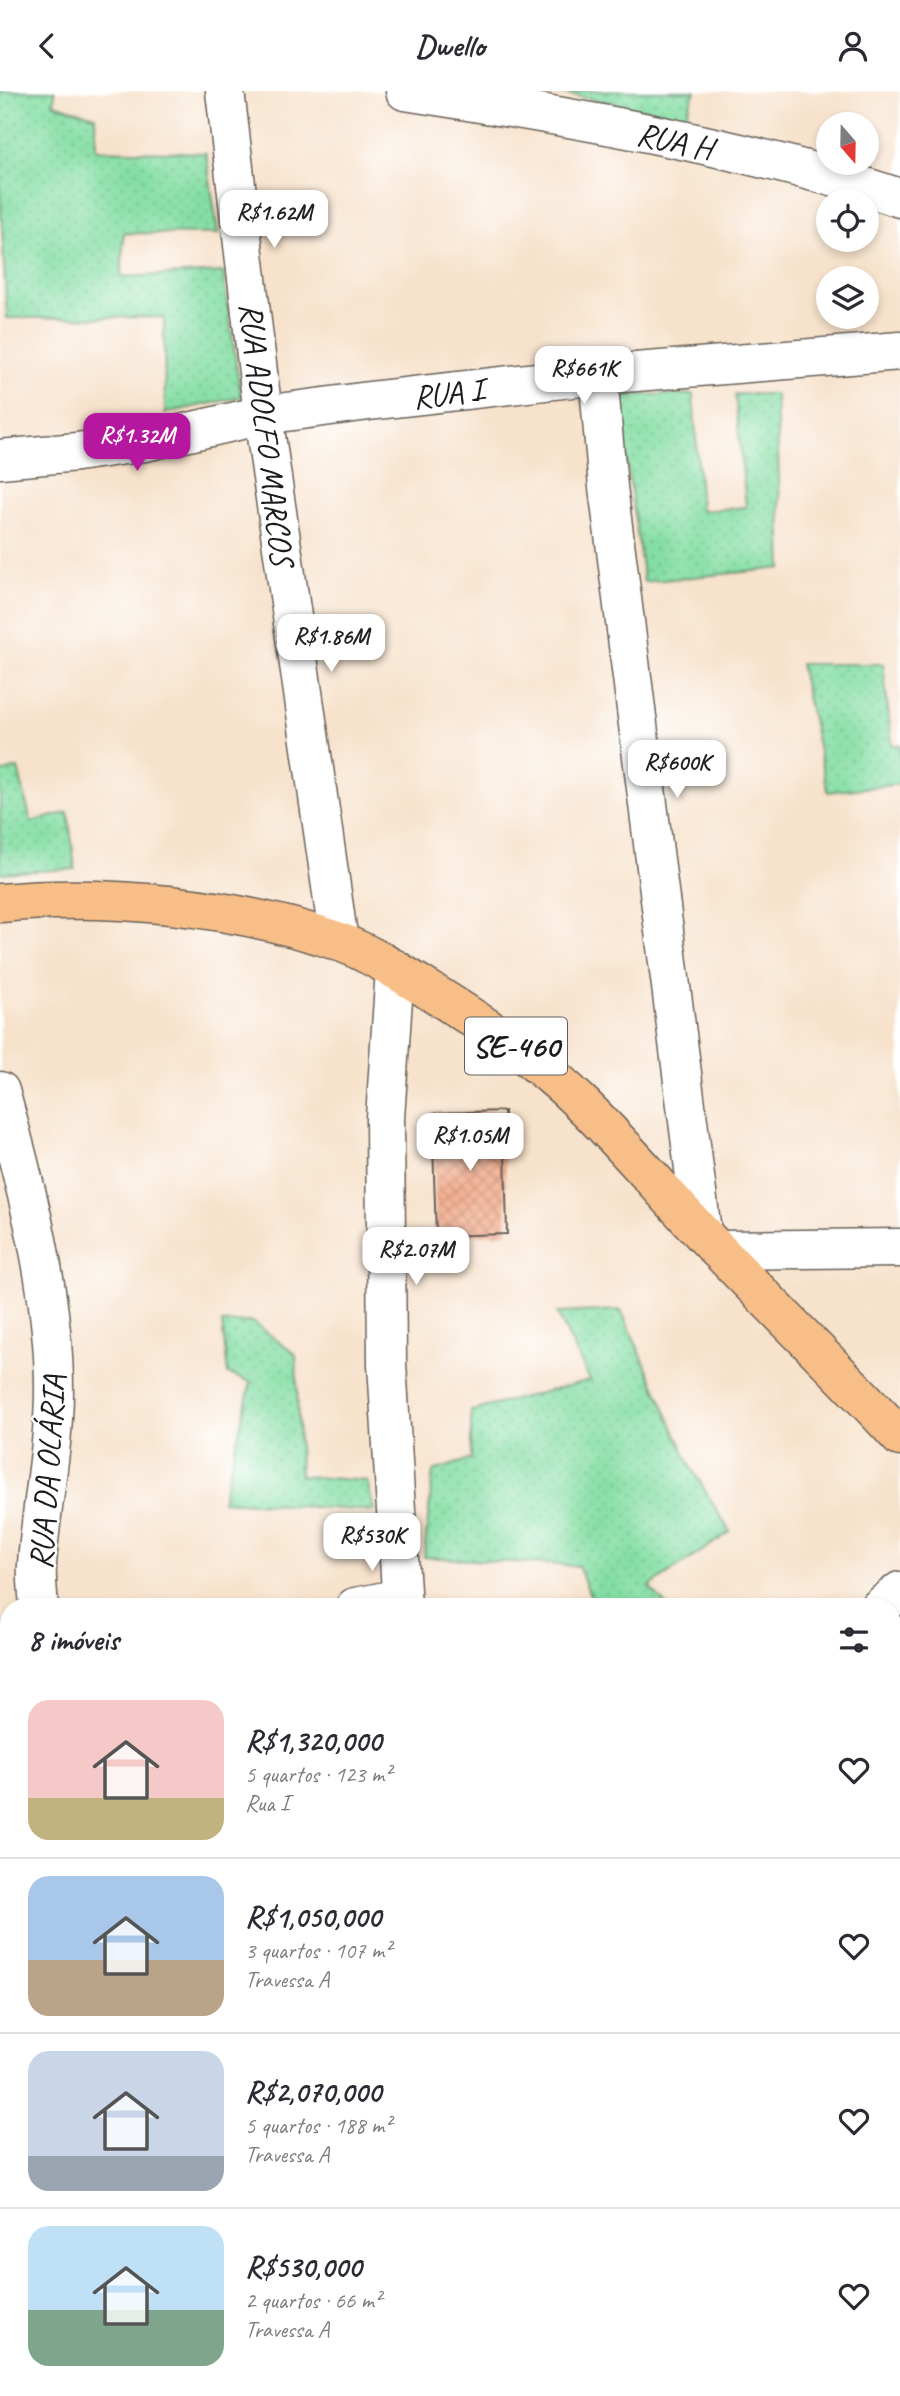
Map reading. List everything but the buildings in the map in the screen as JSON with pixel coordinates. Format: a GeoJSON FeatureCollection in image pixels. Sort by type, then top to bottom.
{"type":"FeatureCollection","features":[{"type":"Feature","properties":{"kind":"main road","name":"SE-460"},"geometry":{"type":"LineString","coordinates":[[0,903],[44,899],[164,906],[250,916],[339,942],[395,969],[517,1047],[580,1102],[710,1241],[839,1370],[900,1437]]}},
{"type":"Feature","properties":{"kind":"street","name":"RUA ADOLFO MARCOS"},"geometry":{"type":"LineString","coordinates":[[225,91],[263,415],[339,942]]}},
{"type":"Feature","properties":{"kind":"street","name":"RUA H"},"geometry":{"type":"LineString","coordinates":[[405,91],[544,113],[678,140],[803,169],[900,198]]}},
{"type":"Feature","properties":{"kind":"street","name":"RUA I"},"geometry":{"type":"LineString","coordinates":[[0,459],[145,442],[263,415],[598,375],[900,351]]}},
{"type":"Feature","properties":{"kind":"street"},"geometry":{"type":"LineString","coordinates":[[598,375],[608,487],[710,1241],[900,1248]]}},
{"type":"Feature","properties":{"kind":"street"},"geometry":{"type":"LineString","coordinates":[[395,969],[385,1118],[387,1364],[401,1598]]}},
{"type":"Feature","properties":{"kind":"street","name":"RUA DA OLÁRIA"},"geometry":{"type":"LineString","coordinates":[[0,1091],[18,1158],[36,1244],[53,1354],[53,1429],[36,1566],[39,1598]]}},
{"type":"Feature","properties":{"kind":"green space"},"geometry":{"type":"Polygon","coordinates":[[[0,91],[55,91],[54,104],[95,116],[96,150],[206,153],[218,234],[124,233],[121,277],[223,272],[241,397],[165,413],[164,317],[7,318],[0,190],[0,91]]]}},
{"type":"Feature","properties":{"kind":"green space"},"geometry":{"type":"Polygon","coordinates":[[[550,91],[695,91],[685,117],[550,91]]]}},
{"type":"Feature","properties":{"kind":"green space"},"geometry":{"type":"Polygon","coordinates":[[[693,394],[701,511],[746,507],[735,394],[776,394],[782,568],[644,582],[617,395],[693,394]]]}},
{"type":"Feature","properties":{"kind":"green space"},"geometry":{"type":"Polygon","coordinates":[[[800,664],[883,664],[892,745],[900,745],[900,784],[828,792],[800,664]]]}},
{"type":"Feature","properties":{"kind":"green space"},"geometry":{"type":"Polygon","coordinates":[[[18,768],[31,822],[68,812],[75,869],[0,873],[0,773],[18,768]]]}},
{"type":"Feature","properties":{"kind":"green space"},"geometry":{"type":"Polygon","coordinates":[[[621,1310],[691,1467],[730,1532],[649,1587],[659,1598],[591,1598],[578,1566],[424,1557],[433,1471],[471,1459],[471,1411],[590,1380],[557,1313],[621,1310]]]}},
{"type":"Feature","properties":{"kind":"green space"},"geometry":{"type":"Polygon","coordinates":[[[253,1322],[296,1355],[300,1476],[367,1481],[374,1511],[222,1501],[251,1382],[228,1374],[222,1323],[253,1322]]]}}]}
